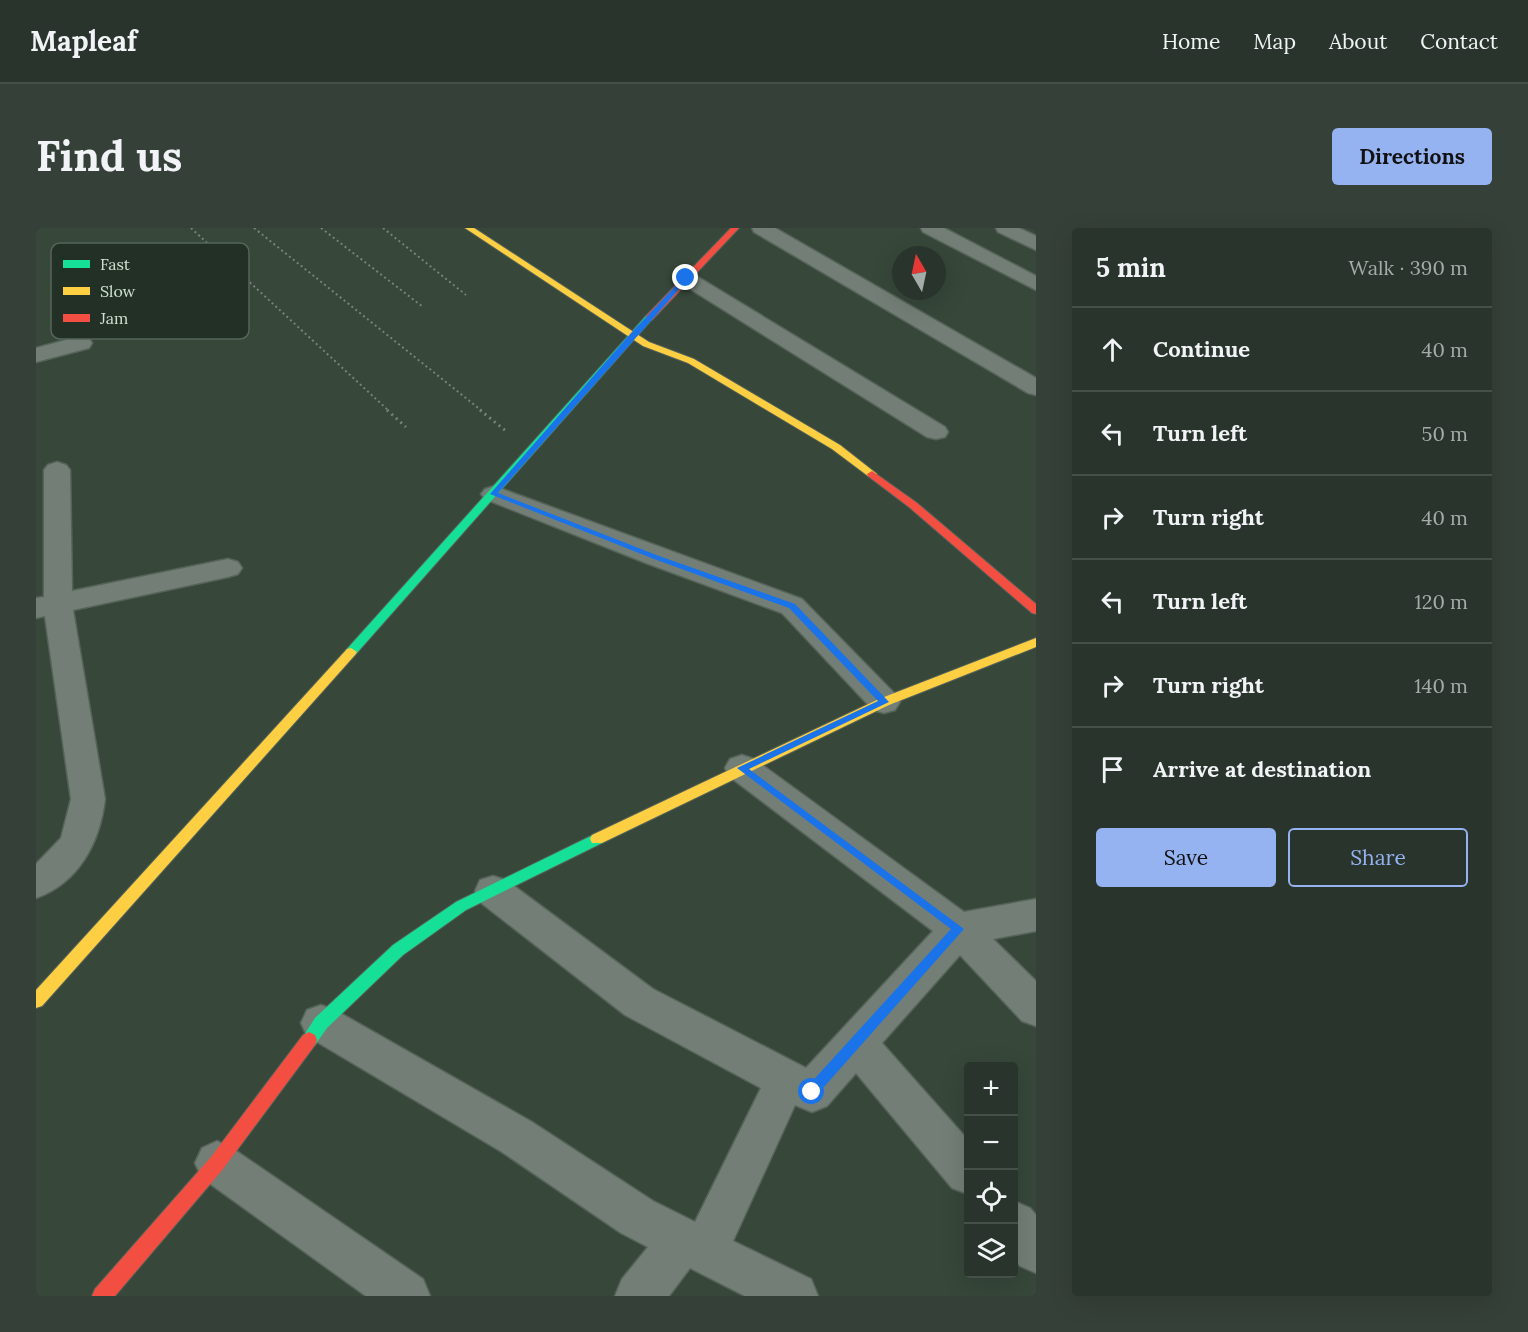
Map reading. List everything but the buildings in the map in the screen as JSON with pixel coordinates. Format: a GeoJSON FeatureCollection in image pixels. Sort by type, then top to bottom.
{"type":"FeatureCollection","features":[{"type":"Feature","properties":{"kind":"street"},"geometry":{"type":"LineString","coordinates":[[469,228],[657,350],[691,361],[836,447],[914,505],[1036,610]]}},
{"type":"Feature","properties":{"kind":"street"},"geometry":{"type":"LineString","coordinates":[[36,1001],[494,494],[633,335],[735,228]]}},
{"type":"Feature","properties":{"kind":"street"},"geometry":{"type":"LineString","coordinates":[[762,228],[1036,388]]}},
{"type":"Feature","properties":{"kind":"street"},"geometry":{"type":"LineString","coordinates":[[930,228],[1036,284]]}},
{"type":"Feature","properties":{"kind":"street"},"geometry":{"type":"LineString","coordinates":[[1005,228],[1036,244]]}},
{"type":"Feature","properties":{"kind":"street"},"geometry":{"type":"LineString","coordinates":[[686,278],[936,432]]}},
{"type":"Feature","properties":{"kind":"street"},"geometry":{"type":"LineString","coordinates":[[36,355],[81,343]]}},
{"type":"Feature","properties":{"kind":"street"},"geometry":{"type":"LineString","coordinates":[[36,883],[62,863],[74,849],[85,822],[88,799],[47,606],[57,470]]}},
{"type":"Feature","properties":{"kind":"street"},"geometry":{"type":"LineString","coordinates":[[494,494],[656,557],[792,606],[884,702]]}},
{"type":"Feature","properties":{"kind":"street"},"geometry":{"type":"LineString","coordinates":[[47,606],[228,568]]}},
{"type":"Feature","properties":{"kind":"street"},"geometry":{"type":"LineString","coordinates":[[102,1296],[217,1163],[321,1023],[398,950],[461,906],[742,768],[884,702],[1036,642]]}},
{"type":"Feature","properties":{"kind":"street"},"geometry":{"type":"LineString","coordinates":[[742,768],[959,929],[1036,1008]]}},
{"type":"Feature","properties":{"kind":"street"},"geometry":{"type":"LineString","coordinates":[[493,891],[639,1002],[812,1092],[959,929],[1036,915]]}},
{"type":"Feature","properties":{"kind":"street"},"geometry":{"type":"LineString","coordinates":[[321,1023],[517,1137],[637,1217],[794,1296]]}},
{"type":"Feature","properties":{"kind":"street"},"geometry":{"type":"LineString","coordinates":[[856,1043],[967,1170]]}},
{"type":"Feature","properties":{"kind":"street"},"geometry":{"type":"LineString","coordinates":[[639,1296],[694,1246],[786,1080]]}},
{"type":"Feature","properties":{"kind":"street"},"geometry":{"type":"LineString","coordinates":[[217,1163],[392,1292]]}},
{"type":"Feature","properties":{"kind":"street"},"geometry":{"type":"LineString","coordinates":[[1018,1229],[1036,1250]]}},
{"type":"Feature","properties":{"kind":"path"},"geometry":{"type":"LineString","coordinates":[[191,228],[207,243]]}},
{"type":"Feature","properties":{"kind":"path"},"geometry":{"type":"LineString","coordinates":[[254,228],[506,431]]}},
{"type":"Feature","properties":{"kind":"path"},"geometry":{"type":"LineString","coordinates":[[321,228],[423,306]]}},
{"type":"Feature","properties":{"kind":"path"},"geometry":{"type":"LineString","coordinates":[[383,228],[466,295]]}},
{"type":"Feature","properties":{"kind":"path"},"geometry":{"type":"LineString","coordinates":[[249,282],[406,427]]}},
{"type":"Feature","properties":{"kind":"traffic: fast"},"geometry":{"type":"LineString","coordinates":[[351,652],[649,318]]}},
{"type":"Feature","properties":{"kind":"traffic: fast"},"geometry":{"type":"LineString","coordinates":[[309,1040],[321,1023],[398,950],[461,906],[597,839]]}},
{"type":"Feature","properties":{"kind":"traffic: slow"},"geometry":{"type":"LineString","coordinates":[[469,228],[646,344],[691,361],[836,447],[872,474]]}},
{"type":"Feature","properties":{"kind":"traffic: slow"},"geometry":{"type":"LineString","coordinates":[[597,839],[884,702],[1036,642]]}},
{"type":"Feature","properties":{"kind":"traffic: slow"},"geometry":{"type":"LineString","coordinates":[[36,1001],[351,652]]}},
{"type":"Feature","properties":{"kind":"traffic: jam"},"geometry":{"type":"LineString","coordinates":[[649,318],[735,228]]}},
{"type":"Feature","properties":{"kind":"traffic: jam"},"geometry":{"type":"LineString","coordinates":[[872,474],[913,505],[1036,610]]}},
{"type":"Feature","properties":{"kind":"traffic: jam"},"geometry":{"type":"LineString","coordinates":[[102,1296],[217,1163],[309,1040]]}},
{"type":"Feature","properties":{"kind":"route"},"geometry":{"type":"LineString","coordinates":[[686,278],[494,494],[656,557],[792,606],[884,702],[742,768],[959,929],[812,1092]]}}]}
